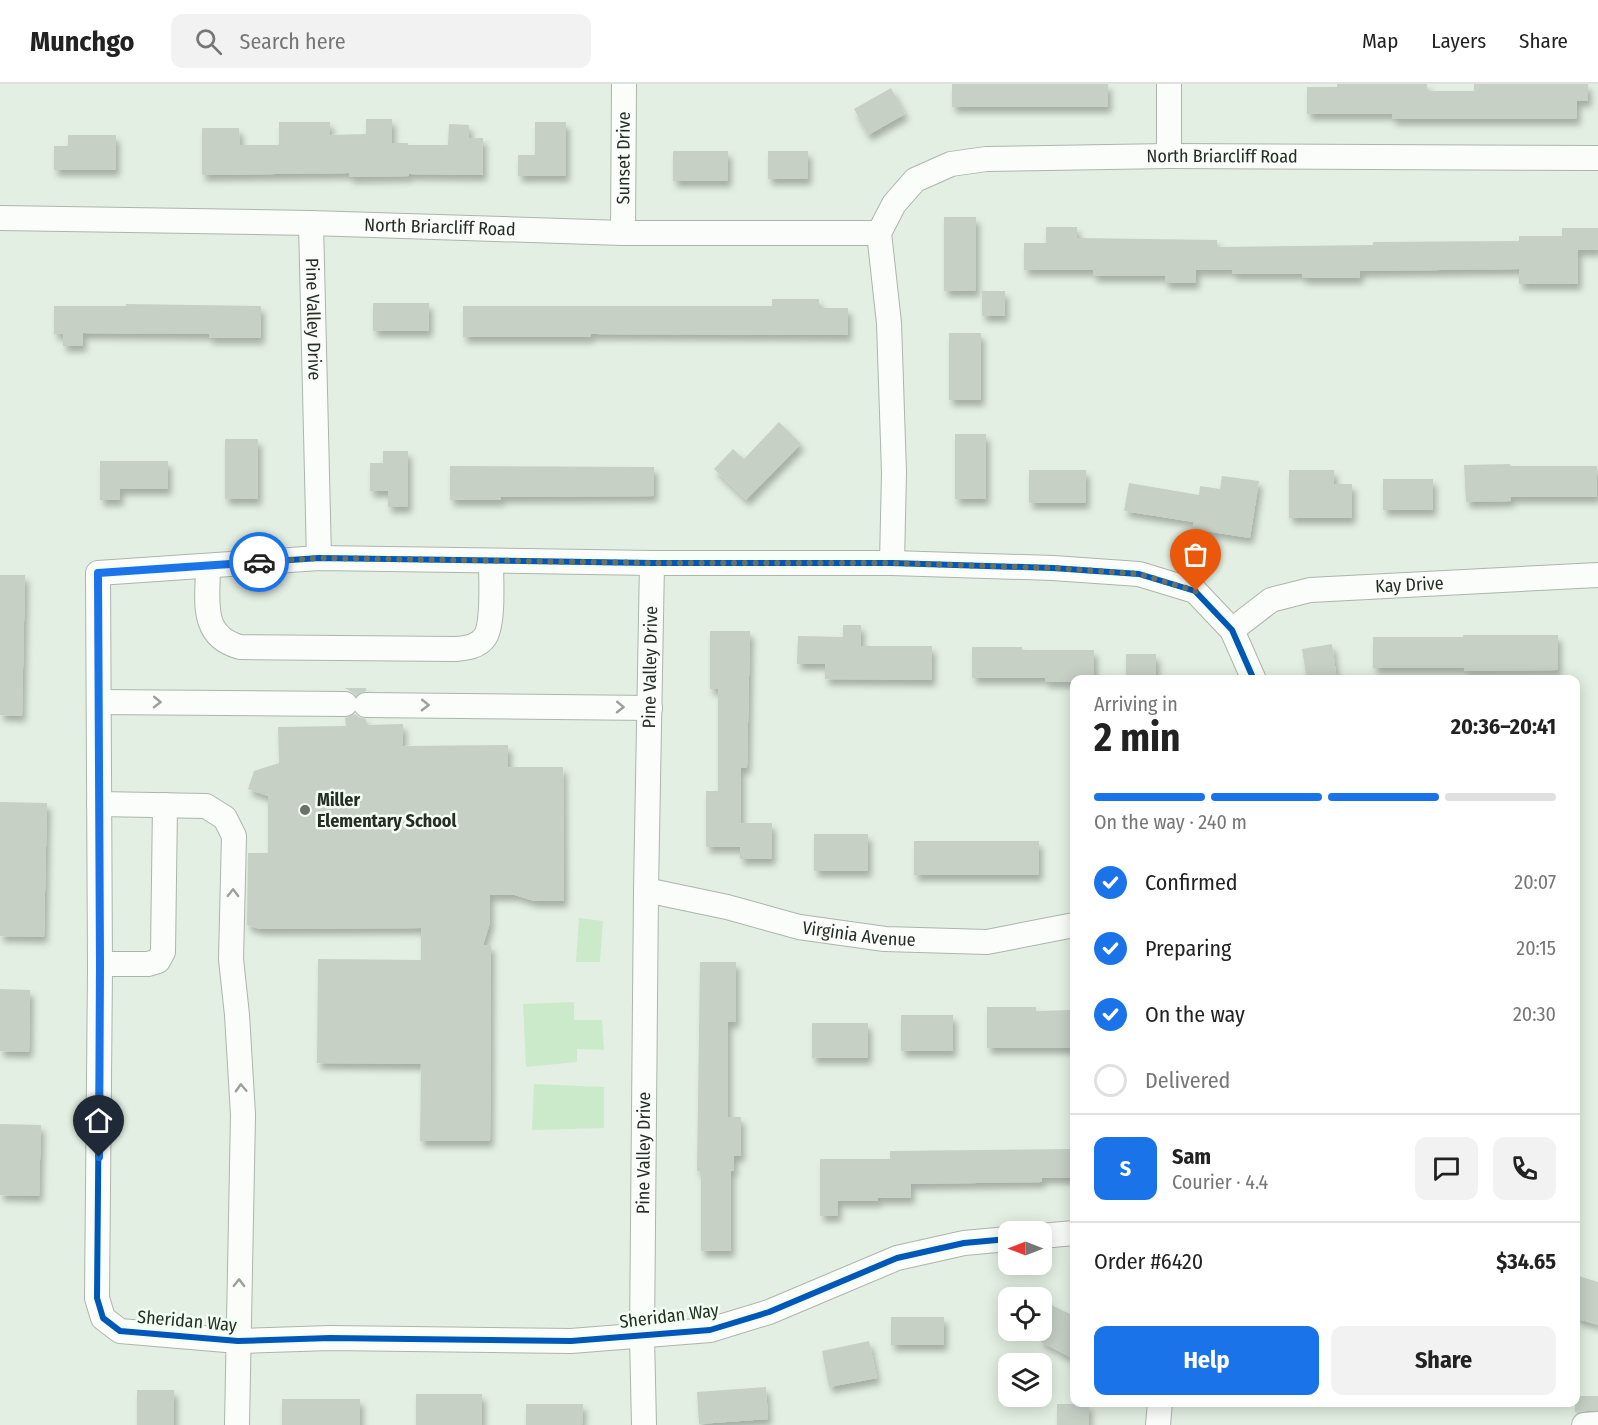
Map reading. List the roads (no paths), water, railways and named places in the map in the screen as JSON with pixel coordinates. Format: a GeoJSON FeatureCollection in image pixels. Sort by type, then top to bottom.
{"type":"FeatureCollection","features":[{"type":"Feature","properties":{"kind":"street","name":"Sunset Drive"},"geometry":{"type":"LineString","coordinates":[[623,233],[624,84]]}},
{"type":"Feature","properties":{"kind":"street"},"geometry":{"type":"LineString","coordinates":[[1168,84],[1168,156]]}},
{"type":"Feature","properties":{"kind":"street","name":"North Briarcliff Road"},"geometry":{"type":"LineString","coordinates":[[0,218],[311,223],[623,233],[879,233],[894,204],[915,180],[951,164],[986,159],[1168,156],[1598,158]]}},
{"type":"Feature","properties":{"kind":"street","name":"Pine Valley Drive"},"geometry":{"type":"LineString","coordinates":[[311,223],[319,558]]}},
{"type":"Feature","properties":{"kind":"street"},"geometry":{"type":"LineString","coordinates":[[879,233],[890,334],[894,472],[892,563]]}},
{"type":"Feature","properties":{"kind":"street"},"geometry":{"type":"LineString","coordinates":[[319,558],[652,563],[892,563],[1053,568],[1139,574],[1196,591],[1232,630],[1252,675]]}},
{"type":"Feature","properties":{"kind":"street","name":"Sheridan Way"},"geometry":{"type":"LineString","coordinates":[[319,558],[98,573],[100,964],[97,1298],[103,1318],[120,1331],[238,1341],[330,1338],[571,1341],[642,1336],[710,1330],[769,1312],[897,1258],[964,1243],[998,1240]]}},
{"type":"Feature","properties":{"kind":"street"},"geometry":{"type":"LineString","coordinates":[[208,566],[208,613],[213,630],[226,644],[240,647],[455,649],[472,647],[485,637],[490,618],[491,561]]}},
{"type":"Feature","properties":{"kind":"street","name":"Pine Valley Drive"},"geometry":{"type":"LineString","coordinates":[[644,1425],[642,1336],[646,890],[652,563]]}},
{"type":"Feature","properties":{"kind":"street","name":"Kay Drive"},"geometry":{"type":"LineString","coordinates":[[1232,630],[1271,600],[1310,590],[1598,575]]}},
{"type":"Feature","properties":{"kind":"street"},"geometry":{"type":"LineString","coordinates":[[99,702],[650,708]]}},
{"type":"Feature","properties":{"kind":"street"},"geometry":{"type":"LineString","coordinates":[[99,804],[206,806],[225,818],[234,836],[231,959],[243,1115],[238,1341]]}},
{"type":"Feature","properties":{"kind":"street"},"geometry":{"type":"LineString","coordinates":[[100,964],[148,964],[158,961],[163,952],[165,805]]}},
{"type":"Feature","properties":{"kind":"street","name":"Virginia Avenue"},"geometry":{"type":"LineString","coordinates":[[646,890],[727,907],[799,927],[885,939],[987,942],[1070,926]]}},
{"type":"Feature","properties":{"kind":"street"},"geometry":{"type":"LineString","coordinates":[[1052,1235],[1070,1233]]}},
{"type":"Feature","properties":{"kind":"street","name":"Sheridan Way"},"geometry":{"type":"LineString","coordinates":[[237,1425],[238,1341]]}},
{"type":"Feature","properties":{"kind":"street"},"geometry":{"type":"LineString","coordinates":[[1158,1425],[1160,1407]]}},
{"type":"Feature","properties":{"kind":"street"},"geometry":{"type":"LineString","coordinates":[[1584,1425],[1598,1424]]}},
{"type":"Feature","properties":{"kind":"place","name":"Miller Elementary School"},"geometry":{"type":"Point","coordinates":[305,810]}}]}
